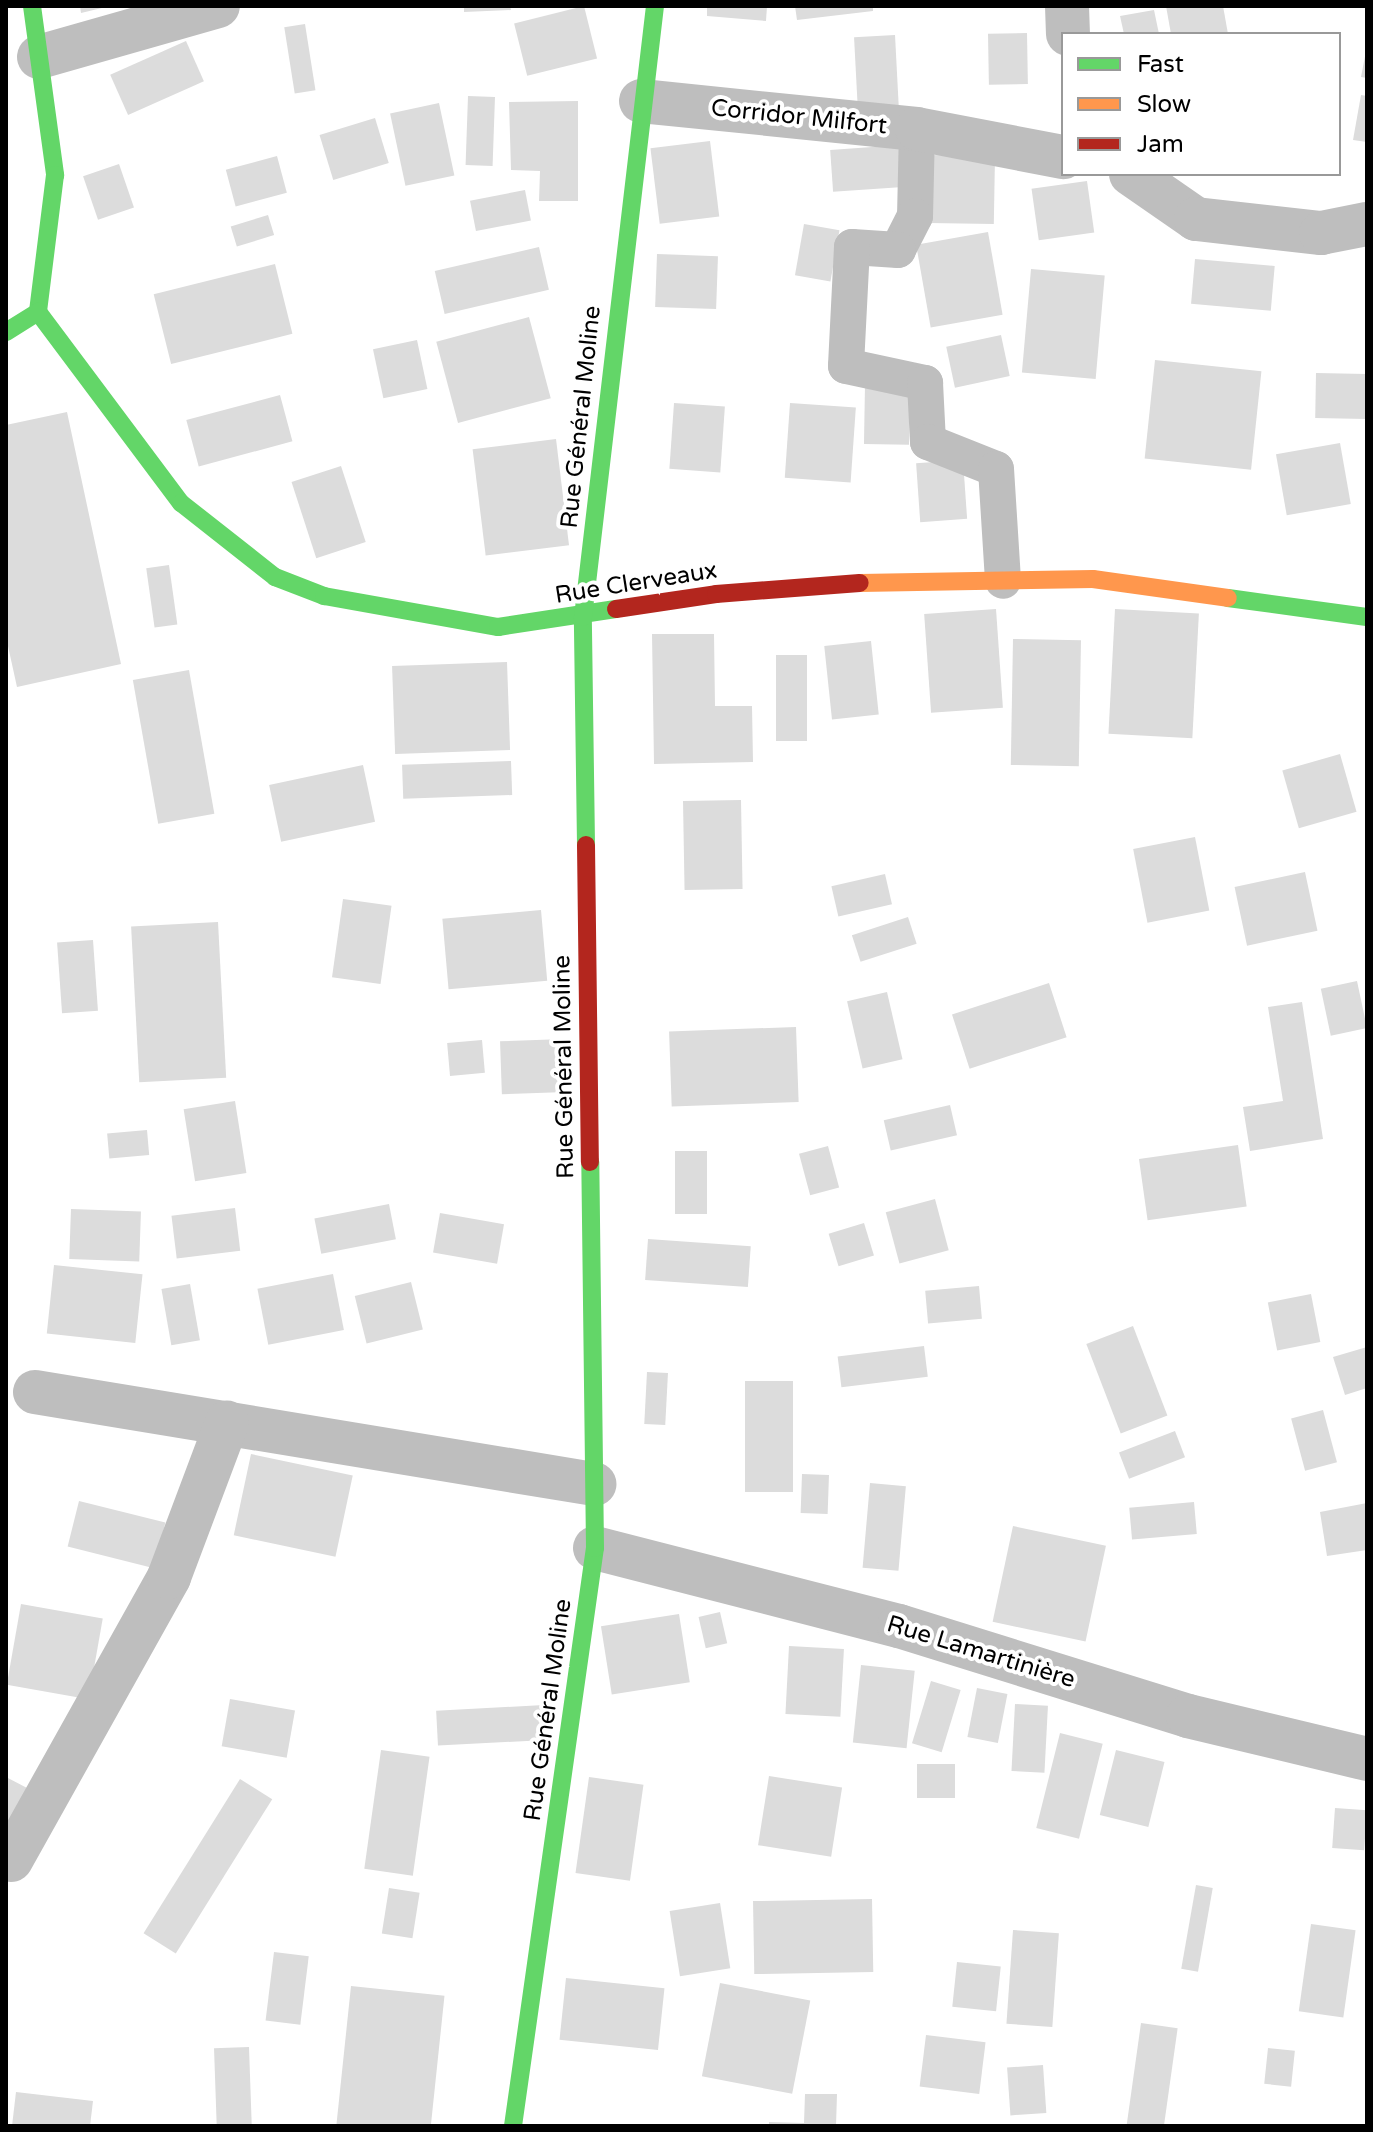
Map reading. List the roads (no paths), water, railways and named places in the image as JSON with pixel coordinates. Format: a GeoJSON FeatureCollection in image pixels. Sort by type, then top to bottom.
{"type":"FeatureCollection","features":[{"type":"Feature","properties":{"kind":"street"},"geometry":{"type":"LineString","coordinates":[[6,332],[38,312],[55,175],[32,6]]}},
{"type":"Feature","properties":{"kind":"street"},"geometry":{"type":"LineString","coordinates":[[39,57],[218,6]]}},
{"type":"Feature","properties":{"kind":"street","name":"Rue Général Moline"},"geometry":{"type":"LineString","coordinates":[[513,2126],[595,1548],[583,617],[641,101],[655,6]]}},
{"type":"Feature","properties":{"kind":"street"},"geometry":{"type":"LineString","coordinates":[[1067,6],[1068,32]]}},
{"type":"Feature","properties":{"kind":"street","name":"Corridor Milfort"},"geometry":{"type":"LineString","coordinates":[[641,101],[917,129]]}},
{"type":"Feature","properties":{"kind":"street"},"geometry":{"type":"LineString","coordinates":[[917,129],[1061,157]]}},
{"type":"Feature","properties":{"kind":"street"},"geometry":{"type":"LineString","coordinates":[[1134,176],[1196,219],[1321,233],[1367,224]]}},
{"type":"Feature","properties":{"kind":"street","name":"Rue Clerveaux"},"geometry":{"type":"LineString","coordinates":[[38,312],[181,503],[275,577],[324,596],[498,627],[583,617],[716,594],[879,582],[1093,579],[1367,617]]}},
{"type":"Feature","properties":{"kind":"street"},"geometry":{"type":"LineString","coordinates":[[35,1392],[594,1484]]}},
{"type":"Feature","properties":{"kind":"street"},"geometry":{"type":"LineString","coordinates":[[11,1860],[169,1577],[227,1423]]}},
{"type":"Feature","properties":{"kind":"street","name":"Rue Lamartinière"},"geometry":{"type":"LineString","coordinates":[[595,1548],[899,1626],[1188,1716],[1367,1759]]}},
{"type":"Feature","properties":{"kind":"lane","name":"Corridor Milfort"},"geometry":{"type":"LineString","coordinates":[[917,129],[915,216],[898,250],[852,247],[846,366],[925,383],[928,442],[996,469],[1003,581]]}}]}
